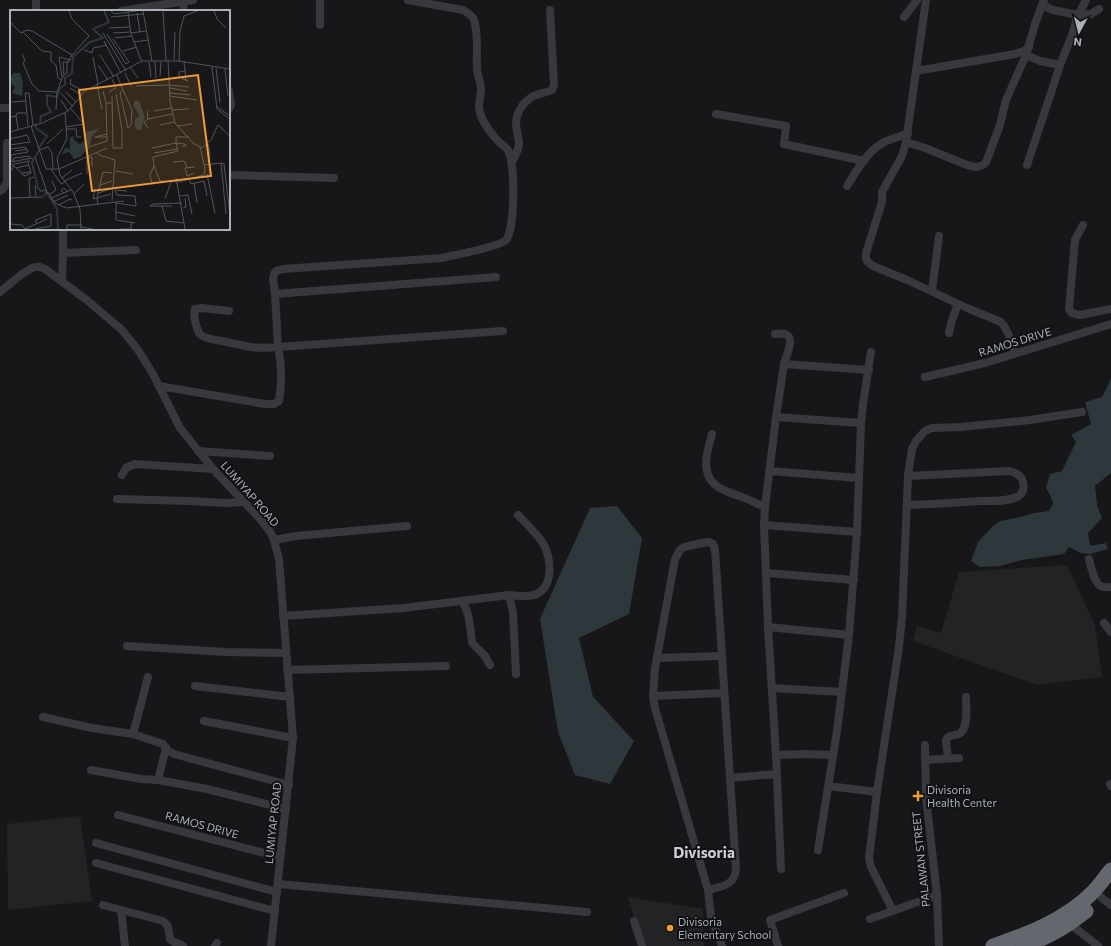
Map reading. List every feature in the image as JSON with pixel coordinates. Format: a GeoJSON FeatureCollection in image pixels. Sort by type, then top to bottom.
{"type":"FeatureCollection","features":[{"type":"Feature","properties":{"kind":"highway"},"geometry":{"type":"LineString","coordinates":[[993,946],[1038,929],[1070,912],[1094,891],[1111,870]]}},
{"type":"Feature","properties":{"kind":"highway"},"geometry":{"type":"LineString","coordinates":[[1023,946],[1042,939],[1070,924],[1108,896]]}},
{"type":"Feature","properties":{"kind":"street"},"geometry":{"type":"LineString","coordinates":[[128,10],[193,0]]}},
{"type":"Feature","properties":{"kind":"street"},"geometry":{"type":"LineString","coordinates":[[320,0],[320,25]]}},
{"type":"Feature","properties":{"kind":"street"},"geometry":{"type":"LineString","coordinates":[[159,386],[274,404],[279,401],[281,392],[280,358],[273,279],[276,271],[283,269],[442,258],[477,250],[505,241],[509,235],[513,189],[511,155],[508,149],[499,142],[488,129],[480,112],[481,91],[477,68],[477,36],[474,19],[470,14],[463,10],[408,0]]}},
{"type":"Feature","properties":{"kind":"street"},"geometry":{"type":"LineString","coordinates":[[904,17],[917,0]]}},
{"type":"Feature","properties":{"kind":"street"},"geometry":{"type":"LineString","coordinates":[[926,0],[907,138],[902,156],[882,192],[882,202],[866,257],[869,263],[873,266],[1001,322],[1008,332],[1015,353]]}},
{"type":"Feature","properties":{"kind":"street"},"geometry":{"type":"LineString","coordinates":[[1027,165],[1060,65],[1078,15],[1086,0]]}},
{"type":"Feature","properties":{"kind":"street"},"geometry":{"type":"LineString","coordinates":[[183,2],[184,10]]}},
{"type":"Feature","properties":{"kind":"street"},"geometry":{"type":"LineString","coordinates":[[847,186],[873,150],[880,145],[907,138],[925,148],[967,165],[976,167],[983,165],[986,162],[1000,125],[1006,100],[1029,47],[1036,21],[1043,3],[1054,10],[1078,15],[1091,14],[1099,9]]}},
{"type":"Feature","properties":{"kind":"street"},"geometry":{"type":"LineString","coordinates":[[512,162],[519,140],[516,122],[518,114],[528,99],[534,95],[552,90],[554,85],[550,10]]}},
{"type":"Feature","properties":{"kind":"street"},"geometry":{"type":"LineString","coordinates":[[916,71],[1015,54],[1024,51],[1029,47]]}},
{"type":"Feature","properties":{"kind":"street"},"geometry":{"type":"LineString","coordinates":[[1026,55],[1060,65]]}},
{"type":"Feature","properties":{"kind":"street"},"geometry":{"type":"LineString","coordinates":[[0,108],[10,106]]}},
{"type":"Feature","properties":{"kind":"street"},"geometry":{"type":"LineString","coordinates":[[716,114],[786,126],[784,144],[864,161]]}},
{"type":"Feature","properties":{"kind":"street"},"geometry":{"type":"LineString","coordinates":[[0,191],[7,182],[6,143]]}},
{"type":"Feature","properties":{"kind":"street"},"geometry":{"type":"LineString","coordinates":[[230,175],[334,178]]}},
{"type":"Feature","properties":{"kind":"street"},"geometry":{"type":"LineString","coordinates":[[1083,225],[1075,240],[1068,304],[1069,309],[1072,313],[1080,315],[1111,309]]}},
{"type":"Feature","properties":{"kind":"street"},"geometry":{"type":"LineString","coordinates":[[62,281],[64,253],[63,230]]}},
{"type":"Feature","properties":{"kind":"street"},"geometry":{"type":"LineString","coordinates":[[932,291],[939,236]]}},
{"type":"Feature","properties":{"kind":"street"},"geometry":{"type":"LineString","coordinates":[[64,253],[136,250]]}},
{"type":"Feature","properties":{"kind":"street","name":"LUMIYAP ROAD"},"geometry":{"type":"LineString","coordinates":[[0,292],[22,274],[35,267],[45,269],[104,314],[122,330],[138,350],[159,386],[180,428],[213,469],[262,521],[271,533],[274,540],[278,559],[293,738],[271,946]]}},
{"type":"Feature","properties":{"kind":"street"},"geometry":{"type":"LineString","coordinates":[[275,294],[496,277]]}},
{"type":"Feature","properties":{"kind":"street"},"geometry":{"type":"LineString","coordinates":[[949,333],[958,304]]}},
{"type":"Feature","properties":{"kind":"street"},"geometry":{"type":"LineString","coordinates":[[229,311],[202,308],[195,309],[194,316],[200,335],[207,338],[250,347],[263,348],[503,331]]}},
{"type":"Feature","properties":{"kind":"street","name":"RAMOS DRIVE"},"geometry":{"type":"LineString","coordinates":[[925,377],[985,363],[1111,324]]}},
{"type":"Feature","properties":{"kind":"street"},"geometry":{"type":"LineString","coordinates":[[775,334],[784,334],[791,338],[784,364],[776,417],[764,525],[768,627],[782,869]]}},
{"type":"Feature","properties":{"kind":"street"},"geometry":{"type":"LineString","coordinates":[[818,850],[833,755],[849,635],[857,532],[861,422],[871,352]]}},
{"type":"Feature","properties":{"kind":"street"},"geometry":{"type":"LineString","coordinates":[[784,364],[869,370]]}},
{"type":"Feature","properties":{"kind":"street"},"geometry":{"type":"LineString","coordinates":[[893,911],[871,867],[869,858],[877,792],[899,648],[908,505],[908,476],[912,449],[916,441],[925,431],[932,428],[961,427],[1030,420],[1082,412]]}},
{"type":"Feature","properties":{"kind":"street"},"geometry":{"type":"LineString","coordinates":[[776,417],[861,422]]}},
{"type":"Feature","properties":{"kind":"street"},"geometry":{"type":"LineString","coordinates":[[712,434],[706,462],[706,471],[711,480],[724,491],[765,507]]}},
{"type":"Feature","properties":{"kind":"street"},"geometry":{"type":"LineString","coordinates":[[198,451],[270,456]]}},
{"type":"Feature","properties":{"kind":"street"},"geometry":{"type":"LineString","coordinates":[[122,475],[126,468],[135,464],[213,469]]}},
{"type":"Feature","properties":{"kind":"street"},"geometry":{"type":"LineString","coordinates":[[908,476],[1009,470],[1017,474],[1023,483],[1023,490],[1017,497],[908,505]]}},
{"type":"Feature","properties":{"kind":"street"},"geometry":{"type":"LineString","coordinates":[[770,471],[859,478]]}},
{"type":"Feature","properties":{"kind":"street"},"geometry":{"type":"LineString","coordinates":[[118,500],[189,500],[226,503],[244,502]]}},
{"type":"Feature","properties":{"kind":"street"},"geometry":{"type":"LineString","coordinates":[[283,616],[404,608],[509,595],[535,595],[541,591],[548,580],[550,572],[548,557],[543,544],[533,530],[518,515]]}},
{"type":"Feature","properties":{"kind":"street"},"geometry":{"type":"LineString","coordinates":[[764,525],[857,532]]}},
{"type":"Feature","properties":{"kind":"street"},"geometry":{"type":"LineString","coordinates":[[274,540],[407,526]]}},
{"type":"Feature","properties":{"kind":"street"},"geometry":{"type":"LineString","coordinates":[[708,890],[729,882],[734,879],[736,874],[715,550],[713,544],[710,542],[684,547],[678,553],[674,566],[657,658],[653,696],[655,708],[708,890],[711,917],[722,946]]}},
{"type":"Feature","properties":{"kind":"street"},"geometry":{"type":"LineString","coordinates":[[1089,559],[1094,578],[1098,584],[1100,586],[1111,587]]}},
{"type":"Feature","properties":{"kind":"street"},"geometry":{"type":"LineString","coordinates":[[766,573],[854,580]]}},
{"type":"Feature","properties":{"kind":"street"},"geometry":{"type":"LineString","coordinates":[[509,595],[513,612],[516,674]]}},
{"type":"Feature","properties":{"kind":"street"},"geometry":{"type":"LineString","coordinates":[[462,601],[466,606],[469,617],[472,642],[485,656],[490,665]]}},
{"type":"Feature","properties":{"kind":"street"},"geometry":{"type":"LineString","coordinates":[[1111,623],[1104,623],[1111,632]]}},
{"type":"Feature","properties":{"kind":"street"},"geometry":{"type":"LineString","coordinates":[[768,627],[849,635]]}},
{"type":"Feature","properties":{"kind":"street"},"geometry":{"type":"LineString","coordinates":[[127,646],[225,652],[286,653]]}},
{"type":"Feature","properties":{"kind":"street"},"geometry":{"type":"LineString","coordinates":[[657,658],[722,656]]}},
{"type":"Feature","properties":{"kind":"street"},"geometry":{"type":"LineString","coordinates":[[287,670],[446,666]]}},
{"type":"Feature","properties":{"kind":"street"},"geometry":{"type":"LineString","coordinates":[[133,734],[148,677]]}},
{"type":"Feature","properties":{"kind":"street"},"geometry":{"type":"LineString","coordinates":[[195,686],[290,697]]}},
{"type":"Feature","properties":{"kind":"street"},"geometry":{"type":"LineString","coordinates":[[772,688],[842,692]]}},
{"type":"Feature","properties":{"kind":"street"},"geometry":{"type":"LineString","coordinates":[[653,696],[724,693]]}},
{"type":"Feature","properties":{"kind":"street"},"geometry":{"type":"LineString","coordinates":[[948,758],[947,738],[951,735],[959,734],[966,724],[966,697]]}},
{"type":"Feature","properties":{"kind":"street"},"geometry":{"type":"LineString","coordinates":[[43,717],[92,728],[133,734],[163,744],[168,751],[174,754],[289,785]]}},
{"type":"Feature","properties":{"kind":"street"},"geometry":{"type":"LineString","coordinates":[[204,720],[293,738]]}},
{"type":"Feature","properties":{"kind":"street","name":"PALAWAN STREET"},"geometry":{"type":"LineString","coordinates":[[925,745],[926,797],[937,895],[939,946]]}},
{"type":"Feature","properties":{"kind":"street"},"geometry":{"type":"LineString","coordinates":[[158,780],[166,748]]}},
{"type":"Feature","properties":{"kind":"street"},"geometry":{"type":"LineString","coordinates":[[776,756],[804,754],[833,755]]}},
{"type":"Feature","properties":{"kind":"street"},"geometry":{"type":"LineString","coordinates":[[925,760],[959,758]]}},
{"type":"Feature","properties":{"kind":"street"},"geometry":{"type":"LineString","coordinates":[[91,770],[207,789],[286,809]]}},
{"type":"Feature","properties":{"kind":"street"},"geometry":{"type":"LineString","coordinates":[[730,778],[777,774]]}},
{"type":"Feature","properties":{"kind":"street"},"geometry":{"type":"LineString","coordinates":[[828,786],[877,792]]}},
{"type":"Feature","properties":{"kind":"street","name":"RAMOS DRIVE"},"geometry":{"type":"LineString","coordinates":[[118,814],[280,857]]}},
{"type":"Feature","properties":{"kind":"street"},"geometry":{"type":"LineString","coordinates":[[96,844],[278,888],[587,912]]}},
{"type":"Feature","properties":{"kind":"street"},"geometry":{"type":"LineString","coordinates":[[96,863],[275,911]]}},
{"type":"Feature","properties":{"kind":"street"},"geometry":{"type":"LineString","coordinates":[[778,946],[770,920],[844,893]]}},
{"type":"Feature","properties":{"kind":"street"},"geometry":{"type":"LineString","coordinates":[[870,919],[937,895]]}},
{"type":"Feature","properties":{"kind":"street"},"geometry":{"type":"LineString","coordinates":[[103,906],[163,921],[168,926],[170,939],[183,946]]}},
{"type":"Feature","properties":{"kind":"street"},"geometry":{"type":"LineString","coordinates":[[120,910],[125,946]]}},
{"type":"Feature","properties":{"kind":"street"},"geometry":{"type":"LineString","coordinates":[[634,921],[642,946]]}},
{"type":"Feature","properties":{"kind":"street"},"geometry":{"type":"LineString","coordinates":[[1070,924],[1098,946]]}},
{"type":"Feature","properties":{"kind":"shaded area"},"geometry":{"type":"Polygon","coordinates":[[[1111,379],[1111,473],[1095,486],[1097,505],[1102,518],[1088,533],[1090,546],[1106,543],[1108,549],[1090,554],[1081,553],[1069,547],[1064,554],[1022,560],[1000,566],[980,567],[971,561],[978,542],[1000,521],[1049,511],[1053,503],[1046,488],[1050,474],[1062,471],[1076,442],[1071,435],[1091,424],[1085,402],[1102,397],[1111,379]]]}},
{"type":"Feature","properties":{"kind":"shaded area"},"geometry":{"type":"Polygon","coordinates":[[[617,506],[642,538],[629,614],[579,638],[593,697],[634,741],[610,784],[575,775],[558,732],[540,619],[590,508],[617,506]]]}},
{"type":"Feature","properties":{"kind":"shaded area"},"geometry":{"type":"Polygon","coordinates":[[[1067,565],[1095,625],[1102,677],[1037,685],[913,641],[917,626],[941,633],[959,572],[1067,565]]]}},
{"type":"Feature","properties":{"kind":"shaded area"},"geometry":{"type":"Polygon","coordinates":[[[80,816],[92,901],[8,910],[7,824],[80,816]]]}},
{"type":"Feature","properties":{"kind":"shaded area","name":"Divisoria Elementary School"},"geometry":{"type":"Polygon","coordinates":[[[628,897],[703,909],[704,946],[643,946],[628,897]]]}},
{"type":"Feature","properties":{"kind":"place","name":"Divisoria Health Center"},"geometry":{"type":"Point","coordinates":[918,796]}},
{"type":"Feature","properties":{"kind":"place","name":"Divisoria Elementary School"},"geometry":{"type":"Point","coordinates":[670,928]}},
{"type":"Feature","properties":{"kind":"district","name":"Divisoria"},"geometry":{"type":"Point","coordinates":[704,853]}}]}
